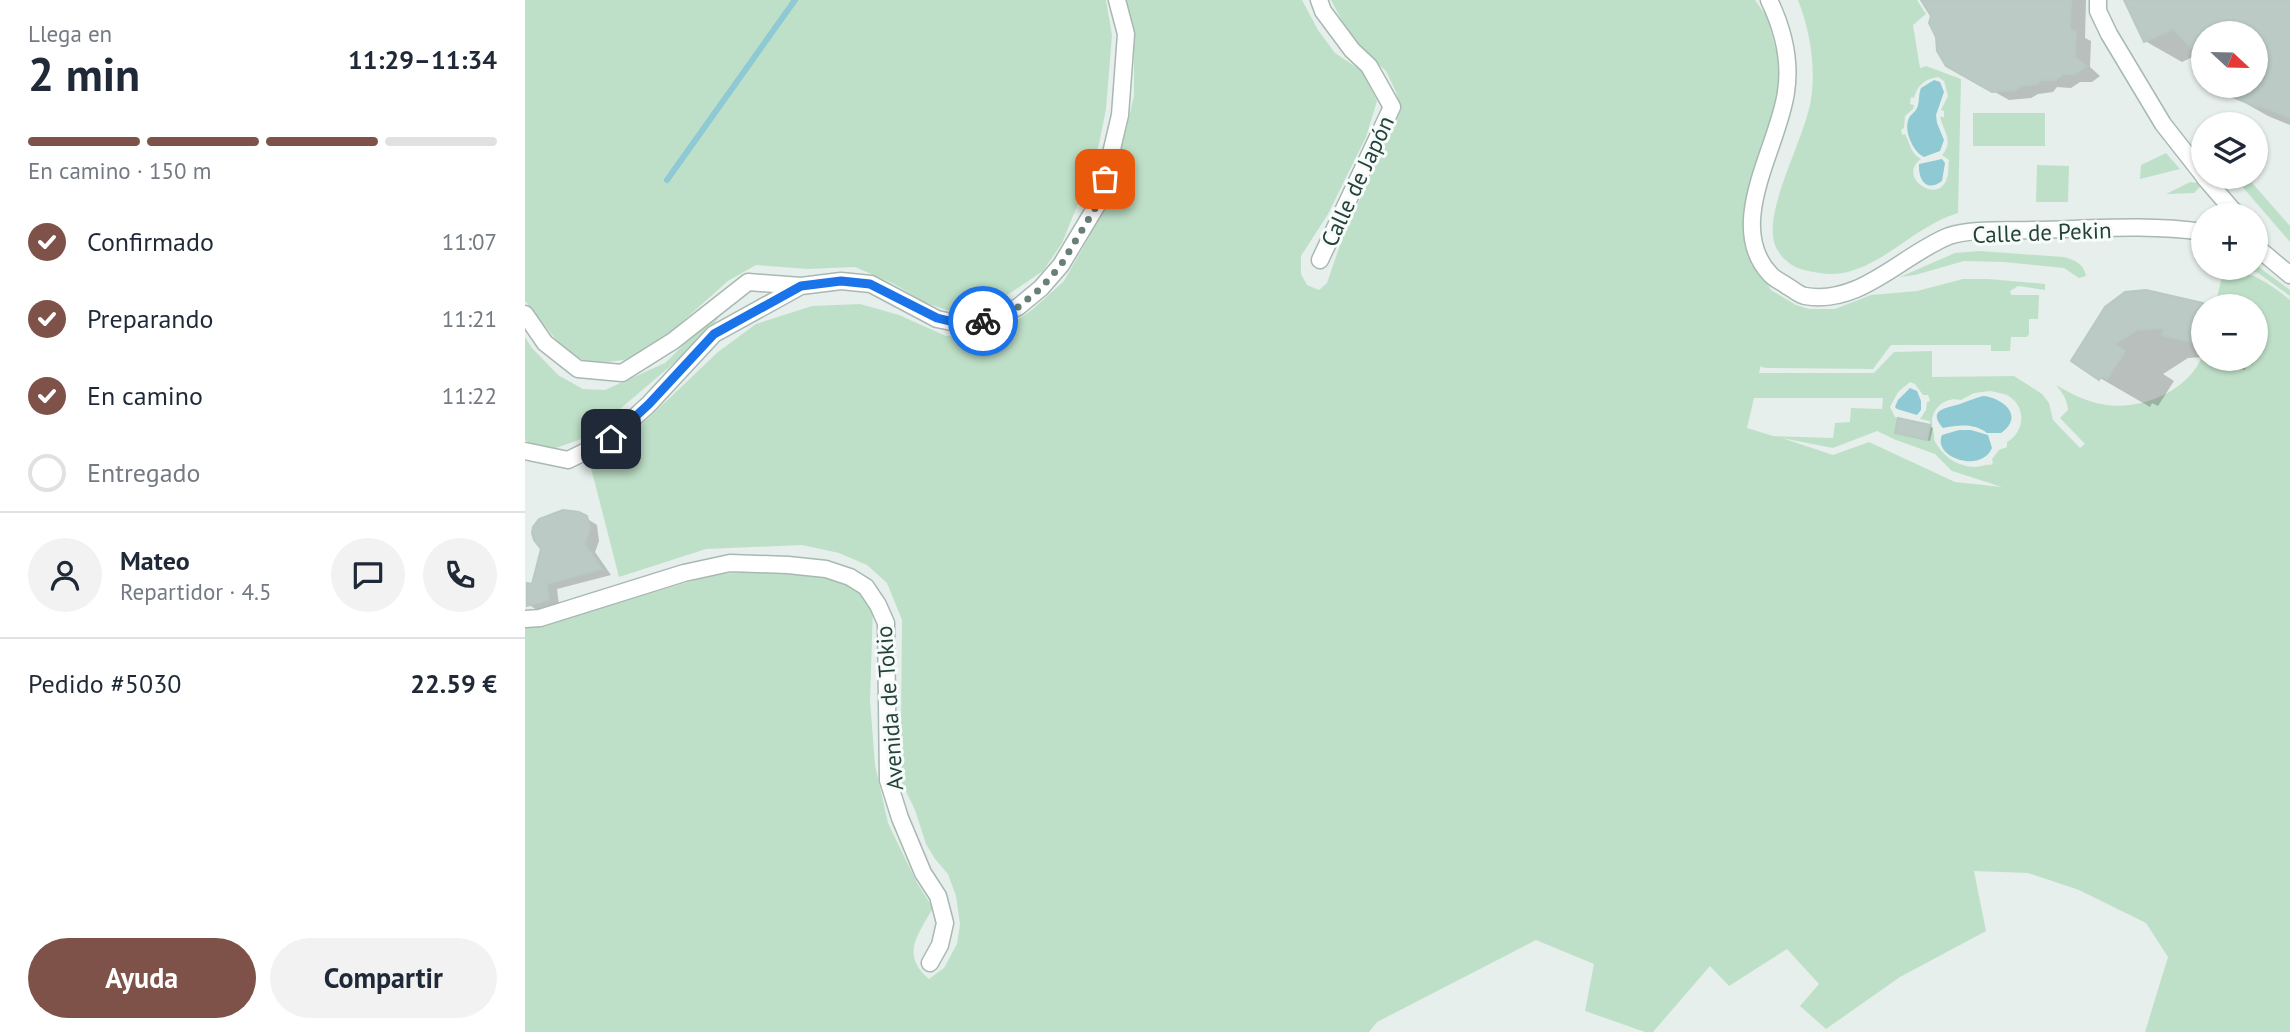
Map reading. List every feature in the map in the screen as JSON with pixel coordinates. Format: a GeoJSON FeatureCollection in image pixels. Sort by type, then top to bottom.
{"type":"FeatureCollection","features":[{"type":"Feature","properties":{"kind":"street"},"geometry":{"type":"LineString","coordinates":[[525,314],[545,343],[578,369],[622,373],[673,341],[748,282],[801,286],[841,281],[870,284],[937,318],[966,325],[993,319],[1018,307],[1041,288],[1061,265],[1100,200],[1120,115],[1126,34],[1117,0]]}},
{"type":"Feature","properties":{"kind":"street","name":"Calle de Japón"},"geometry":{"type":"LineString","coordinates":[[1319,0],[1323,11],[1352,50],[1369,66],[1392,107],[1320,260]]}},
{"type":"Feature","properties":{"kind":"street","name":"Calle de Pekin"},"geometry":{"type":"LineString","coordinates":[[1769,0],[1779,22],[1788,72],[1778,127],[1752,213],[1753,237],[1756,253],[1770,274],[1803,296],[1826,296],[1851,291],[1951,235],[1984,231],[2191,230]]}},
{"type":"Feature","properties":{"kind":"street"},"geometry":{"type":"LineString","coordinates":[[2098,0],[2098,11],[2109,34],[2162,124],[2191,160]]}},
{"type":"Feature","properties":{"kind":"street"},"geometry":{"type":"LineString","coordinates":[[2215,189],[2227,203]]}},
{"type":"Feature","properties":{"kind":"street"},"geometry":{"type":"LineString","coordinates":[[2268,256],[2290,275]]}},
{"type":"Feature","properties":{"kind":"street"},"geometry":{"type":"LineString","coordinates":[[525,451],[568,460],[611,439],[649,404],[714,334],[801,286]]}},
{"type":"Feature","properties":{"kind":"street","name":"Avenida de Tokio"},"geometry":{"type":"LineString","coordinates":[[525,619],[540,618],[684,573],[730,564],[826,569],[850,577],[866,587],[879,605],[886,623],[888,780],[900,818],[923,873],[937,896],[944,923],[940,945],[930,963]]}},
{"type":"Feature","properties":{"kind":"green space"},"geometry":{"type":"Polygon","coordinates":[[[525,0],[1106,0],[1112,35],[1106,109],[1099,144],[1062,243],[1043,271],[988,308],[960,315],[924,302],[894,284],[855,267],[808,269],[756,265],[728,281],[657,344],[624,360],[589,364],[562,347],[525,301],[525,0]]]}},
{"type":"Feature","properties":{"kind":"green space"},"geometry":{"type":"Polygon","coordinates":[[[1126,0],[1302,0],[1318,30],[1335,53],[1362,71],[1377,101],[1366,137],[1328,214],[1301,256],[1301,274],[1307,285],[1319,290],[1327,283],[1343,236],[1401,110],[1386,71],[1354,43],[1331,0],[1755,0],[1767,17],[1777,53],[1779,85],[1777,109],[1745,222],[1750,257],[1771,290],[1796,305],[1809,309],[1835,309],[1871,295],[1917,291],[1963,279],[2045,284],[2045,290],[2018,286],[2010,291],[2011,295],[2039,295],[2038,319],[2029,319],[2027,337],[2011,337],[2010,351],[1991,351],[1991,345],[1891,345],[1873,369],[1767,368],[1761,367],[1761,364],[1759,373],[1874,373],[1894,352],[1932,351],[1932,377],[2014,376],[2042,394],[2049,403],[2053,420],[2080,448],[2085,444],[2060,418],[2068,410],[2067,402],[2056,385],[2095,403],[2116,406],[2146,402],[2161,396],[2174,389],[2193,371],[2268,371],[2268,294],[2218,294],[2221,280],[2261,280],[2290,300],[2290,1032],[2145,1032],[2168,957],[2146,923],[2079,890],[2028,873],[1974,871],[1986,931],[1900,977],[1826,1029],[1800,1006],[1819,984],[1787,949],[1729,986],[1710,966],[1653,1032],[1645,1032],[1585,1011],[1594,964],[1536,940],[1377,1022],[1369,1032],[525,1032],[525,627],[552,623],[715,574],[756,572],[842,578],[861,591],[873,607],[870,700],[875,765],[888,823],[917,883],[933,908],[917,936],[915,961],[929,979],[944,968],[957,944],[960,924],[956,896],[948,874],[926,844],[915,810],[898,775],[902,620],[887,583],[867,565],[839,553],[802,545],[706,549],[619,577],[589,460],[640,426],[718,352],[756,324],[812,306],[860,304],[899,315],[946,336],[998,334],[1033,309],[1064,281],[1104,209],[1134,96],[1134,44],[1126,0]],[[1910,382],[1898,392],[1890,407],[1895,417],[1930,424],[1930,421],[1920,419],[1926,410],[1927,402],[1930,401],[1928,395],[1923,395],[1915,384],[1910,382]],[[1990,391],[1974,393],[1961,400],[1946,401],[1937,407],[1933,417],[1934,440],[1941,451],[1961,465],[1991,465],[1992,459],[1999,450],[2007,447],[2007,442],[2013,438],[2020,426],[2021,412],[2013,400],[2007,395],[1990,391]],[[1754,398],[1747,428],[1773,436],[1833,438],[1835,423],[1850,422],[1851,408],[1882,409],[1883,398],[1754,398]],[[1877,431],[1833,448],[1782,438],[1833,455],[1869,442],[1955,482],[2002,487],[1952,471],[1935,454],[1877,431]]]}},
{"type":"Feature","properties":{"kind":"green space"},"geometry":{"type":"Polygon","coordinates":[[[1798,0],[1917,0],[1926,14],[1913,25],[1920,68],[1926,66],[1961,79],[1958,213],[1943,218],[1865,266],[1840,274],[1816,273],[1794,266],[1782,256],[1774,242],[1775,210],[1811,99],[1812,61],[1798,0]],[[1938,77],[1933,78],[1919,86],[1914,98],[1911,97],[1910,104],[1914,105],[1913,109],[1905,116],[1904,128],[1901,130],[1917,157],[1921,159],[1913,174],[1922,186],[1929,189],[1943,186],[1948,174],[1949,160],[1942,155],[1948,141],[1940,117],[1944,117],[1944,111],[1941,110],[1948,96],[1944,81],[1938,77]]]}},
{"type":"Feature","properties":{"kind":"green space"},"geometry":{"type":"Polygon","coordinates":[[[1973,113],[2045,113],[2045,146],[1973,146],[1973,113]]]}},
{"type":"Feature","properties":{"kind":"green space"},"geometry":{"type":"Polygon","coordinates":[[[2166,153],[2180,169],[2140,179],[2141,165],[2166,153]]]}},
{"type":"Feature","properties":{"kind":"green space"},"geometry":{"type":"Polygon","coordinates":[[[2037,165],[2069,166],[2068,202],[2036,202],[2037,165]]]}},
{"type":"Feature","properties":{"kind":"green space"},"geometry":{"type":"Polygon","coordinates":[[[2190,182],[2191,189],[2198,189],[2194,193],[2166,194],[2190,182]]]}},
{"type":"Feature","properties":{"kind":"green space"},"geometry":{"type":"Polygon","coordinates":[[[2244,189],[2258,189],[2290,226],[2290,242],[2268,216],[2268,203],[2256,203],[2244,189]]]}},
{"type":"Feature","properties":{"kind":"green space"},"geometry":{"type":"Polygon","coordinates":[[[1979,251],[2064,257],[2078,263],[2086,276],[2079,278],[2064,268],[1964,261],[1900,277],[1955,253],[1979,251]]]}},
{"type":"Feature","properties":{"kind":"green space"},"geometry":{"type":"Polygon","coordinates":[[[2268,274],[2290,290],[2290,296],[2268,280],[2268,274]]]}},
{"type":"Feature","properties":{"kind":"green space"},"geometry":{"type":"Polygon","coordinates":[[[723,312],[680,358],[587,437],[553,449],[538,448],[525,440],[525,337],[558,375],[583,389],[605,390],[665,363],[711,318],[723,312]]]}},
{"type":"Feature","properties":{"kind":"water"},"geometry":{"type":"Polygon","coordinates":[[[1934,80],[1940,82],[1944,92],[1936,115],[1944,140],[1940,151],[1924,157],[1910,140],[1907,123],[1917,108],[1921,88],[1934,80]]]}},
{"type":"Feature","properties":{"kind":"water"},"geometry":{"type":"Polygon","coordinates":[[[1942,159],[1945,163],[1942,181],[1932,186],[1927,185],[1920,175],[1919,164],[1942,159]]]}},
{"type":"Feature","properties":{"kind":"water"},"geometry":{"type":"Polygon","coordinates":[[[1910,388],[1917,391],[1921,401],[1921,410],[1917,415],[1895,407],[1910,388]]]}},
{"type":"Feature","properties":{"kind":"water"},"geometry":{"type":"Polygon","coordinates":[[[1983,396],[1998,400],[2009,409],[2011,420],[2001,433],[1987,433],[1966,426],[1943,428],[1938,422],[1938,413],[1941,410],[1983,396]]]}},
{"type":"Feature","properties":{"kind":"water"},"geometry":{"type":"Polygon","coordinates":[[[1959,430],[1988,435],[1992,448],[1986,456],[1978,460],[1959,460],[1951,456],[1941,443],[1942,435],[1959,430]]]}},
{"type":"Feature","properties":{"kind":"building"},"geometry":{"type":"Polygon","coordinates":[[[1921,0],[2071,0],[2070,30],[2076,31],[2075,57],[2086,66],[2075,74],[2064,74],[2055,80],[2041,80],[2037,84],[2015,90],[1992,92],[1946,66],[1937,51],[1936,37],[1929,23],[1931,16],[1921,0]]]}},
{"type":"Feature","properties":{"kind":"building"},"geometry":{"type":"Polygon","coordinates":[[[2124,0],[2290,0],[2290,118],[2235,98],[2268,98],[2268,21],[2191,21],[2191,48],[2173,29],[2144,42],[2124,0]]]}},
{"type":"Feature","properties":{"kind":"building"},"geometry":{"type":"Polygon","coordinates":[[[2146,290],[2191,300],[2191,342],[2162,335],[2164,328],[2137,330],[2115,344],[2125,351],[2107,379],[2102,375],[2099,380],[2071,361],[2105,307],[2125,292],[2146,290]]]}},
{"type":"Feature","properties":{"kind":"building"},"geometry":{"type":"Polygon","coordinates":[[[1898,418],[1930,425],[1927,440],[1895,433],[1898,418]]]}},
{"type":"Feature","properties":{"kind":"building"},"geometry":{"type":"Polygon","coordinates":[[[563,510],[587,516],[590,528],[585,544],[602,569],[547,584],[549,600],[527,606],[527,583],[532,584],[541,549],[534,540],[533,527],[539,519],[563,510]]]}},
{"type":"Feature","properties":{"kind":"waterway"},"geometry":{"type":"LineString","coordinates":[[667,180],[795,0]]}},
{"type":"Feature","properties":{"kind":"way so far"},"geometry":{"type":"LineString","coordinates":[[983,321],[1018,307],[1041,288],[1061,265],[1100,200],[1105,179]]}},
{"type":"Feature","properties":{"kind":"route"},"geometry":{"type":"LineString","coordinates":[[611,439],[649,404],[714,334],[801,286],[841,281],[870,284],[937,318],[966,325],[983,321]]}}]}
